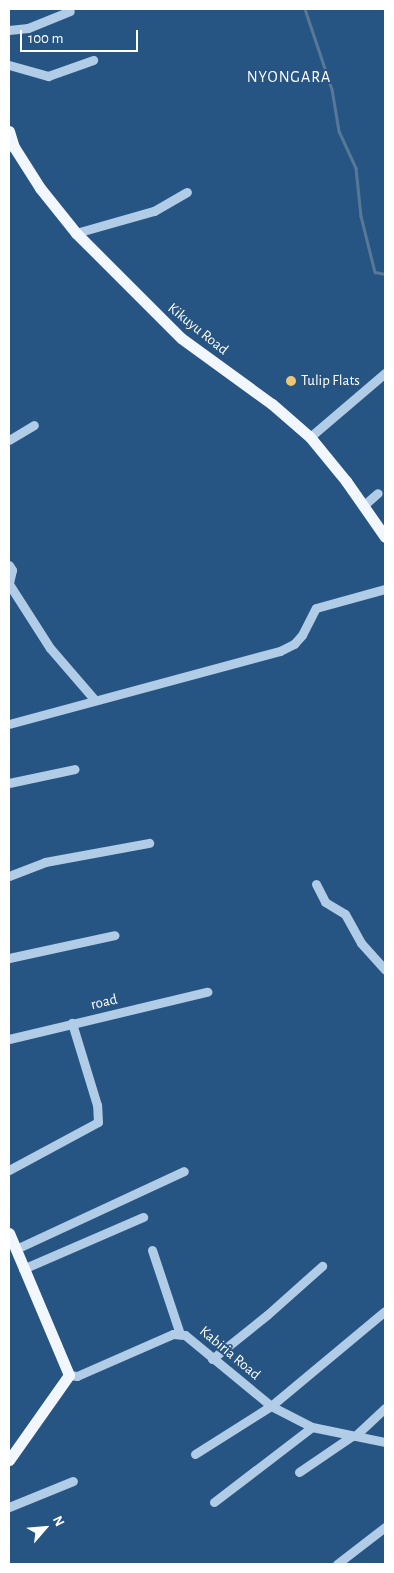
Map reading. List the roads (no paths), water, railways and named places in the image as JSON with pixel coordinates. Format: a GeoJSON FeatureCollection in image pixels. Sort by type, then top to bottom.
{"type":"FeatureCollection","features":[{"type":"Feature","properties":{"kind":"main road","name":"Kikuyu Road"},"geometry":{"type":"LineString","coordinates":[[9,131],[11,149],[76,233],[181,338],[272,404],[310,437],[364,505],[385,535]]}},
{"type":"Feature","properties":{"kind":"main road"},"geometry":{"type":"LineString","coordinates":[[9,1233],[69,1375],[9,1460]]}},
{"type":"Feature","properties":{"kind":"street"},"geometry":{"type":"LineString","coordinates":[[9,30],[28,28],[70,12]]}},
{"type":"Feature","properties":{"kind":"street"},"geometry":{"type":"LineString","coordinates":[[9,65],[48,76],[93,60]]}},
{"type":"Feature","properties":{"kind":"street"},"geometry":{"type":"LineString","coordinates":[[76,233],[154,211],[187,192]]}},
{"type":"Feature","properties":{"kind":"street"},"geometry":{"type":"LineString","coordinates":[[310,437],[385,373]]}},
{"type":"Feature","properties":{"kind":"street"},"geometry":{"type":"LineString","coordinates":[[9,440],[34,425]]}},
{"type":"Feature","properties":{"kind":"street"},"geometry":{"type":"LineString","coordinates":[[364,505],[378,493]]}},
{"type":"Feature","properties":{"kind":"street"},"geometry":{"type":"LineString","coordinates":[[9,565],[12,570],[9,583],[50,648],[94,699]]}},
{"type":"Feature","properties":{"kind":"street"},"geometry":{"type":"LineString","coordinates":[[9,724],[94,699],[280,651],[294,644],[302,635],[316,608],[385,589]]}},
{"type":"Feature","properties":{"kind":"street"},"geometry":{"type":"LineString","coordinates":[[9,783],[75,769]]}},
{"type":"Feature","properties":{"kind":"street"},"geometry":{"type":"LineString","coordinates":[[9,876],[45,862],[149,843]]}},
{"type":"Feature","properties":{"kind":"street"},"geometry":{"type":"LineString","coordinates":[[316,884],[325,902],[346,914],[361,943],[385,970]]}},
{"type":"Feature","properties":{"kind":"street"},"geometry":{"type":"LineString","coordinates":[[9,958],[115,934]]}},
{"type":"Feature","properties":{"kind":"street","name":"road"},"geometry":{"type":"LineString","coordinates":[[9,1039],[207,992]]}},
{"type":"Feature","properties":{"kind":"street"},"geometry":{"type":"LineString","coordinates":[[9,1170],[98,1122],[97,1105],[72,1023]]}},
{"type":"Feature","properties":{"kind":"street"},"geometry":{"type":"LineString","coordinates":[[16,1249],[184,1171]]}},
{"type":"Feature","properties":{"kind":"street"},"geometry":{"type":"LineString","coordinates":[[23,1269],[144,1217]]}},
{"type":"Feature","properties":{"kind":"street"},"geometry":{"type":"LineString","coordinates":[[152,1250],[180,1334]]}},
{"type":"Feature","properties":{"kind":"street"},"geometry":{"type":"LineString","coordinates":[[212,1359],[267,1316],[322,1266]]}},
{"type":"Feature","properties":{"kind":"street"},"geometry":{"type":"LineString","coordinates":[[196,1454],[271,1406],[385,1312]]}},
{"type":"Feature","properties":{"kind":"street","name":"Kabiria Road"},"geometry":{"type":"LineString","coordinates":[[69,1375],[77,1376],[172,1334],[180,1334],[271,1406],[312,1427],[385,1442]]}},
{"type":"Feature","properties":{"kind":"street"},"geometry":{"type":"LineString","coordinates":[[299,1472],[353,1436],[385,1408]]}},
{"type":"Feature","properties":{"kind":"street"},"geometry":{"type":"LineString","coordinates":[[214,1502],[312,1427]]}},
{"type":"Feature","properties":{"kind":"street"},"geometry":{"type":"LineString","coordinates":[[9,1506],[74,1481]]}},
{"type":"Feature","properties":{"kind":"street"},"geometry":{"type":"LineString","coordinates":[[336,1564],[385,1528]]}},
{"type":"Feature","properties":{"kind":"waterway"},"geometry":{"type":"LineString","coordinates":[[305,9],[332,89],[339,131],[356,168],[361,216],[375,272],[385,274]]}},
{"type":"Feature","properties":{"kind":"place","name":"Tulip Flats"},"geometry":{"type":"Point","coordinates":[291,381]}},
{"type":"Feature","properties":{"kind":"district","name":"NYONGARA"},"geometry":{"type":"Point","coordinates":[289,77]}}]}
